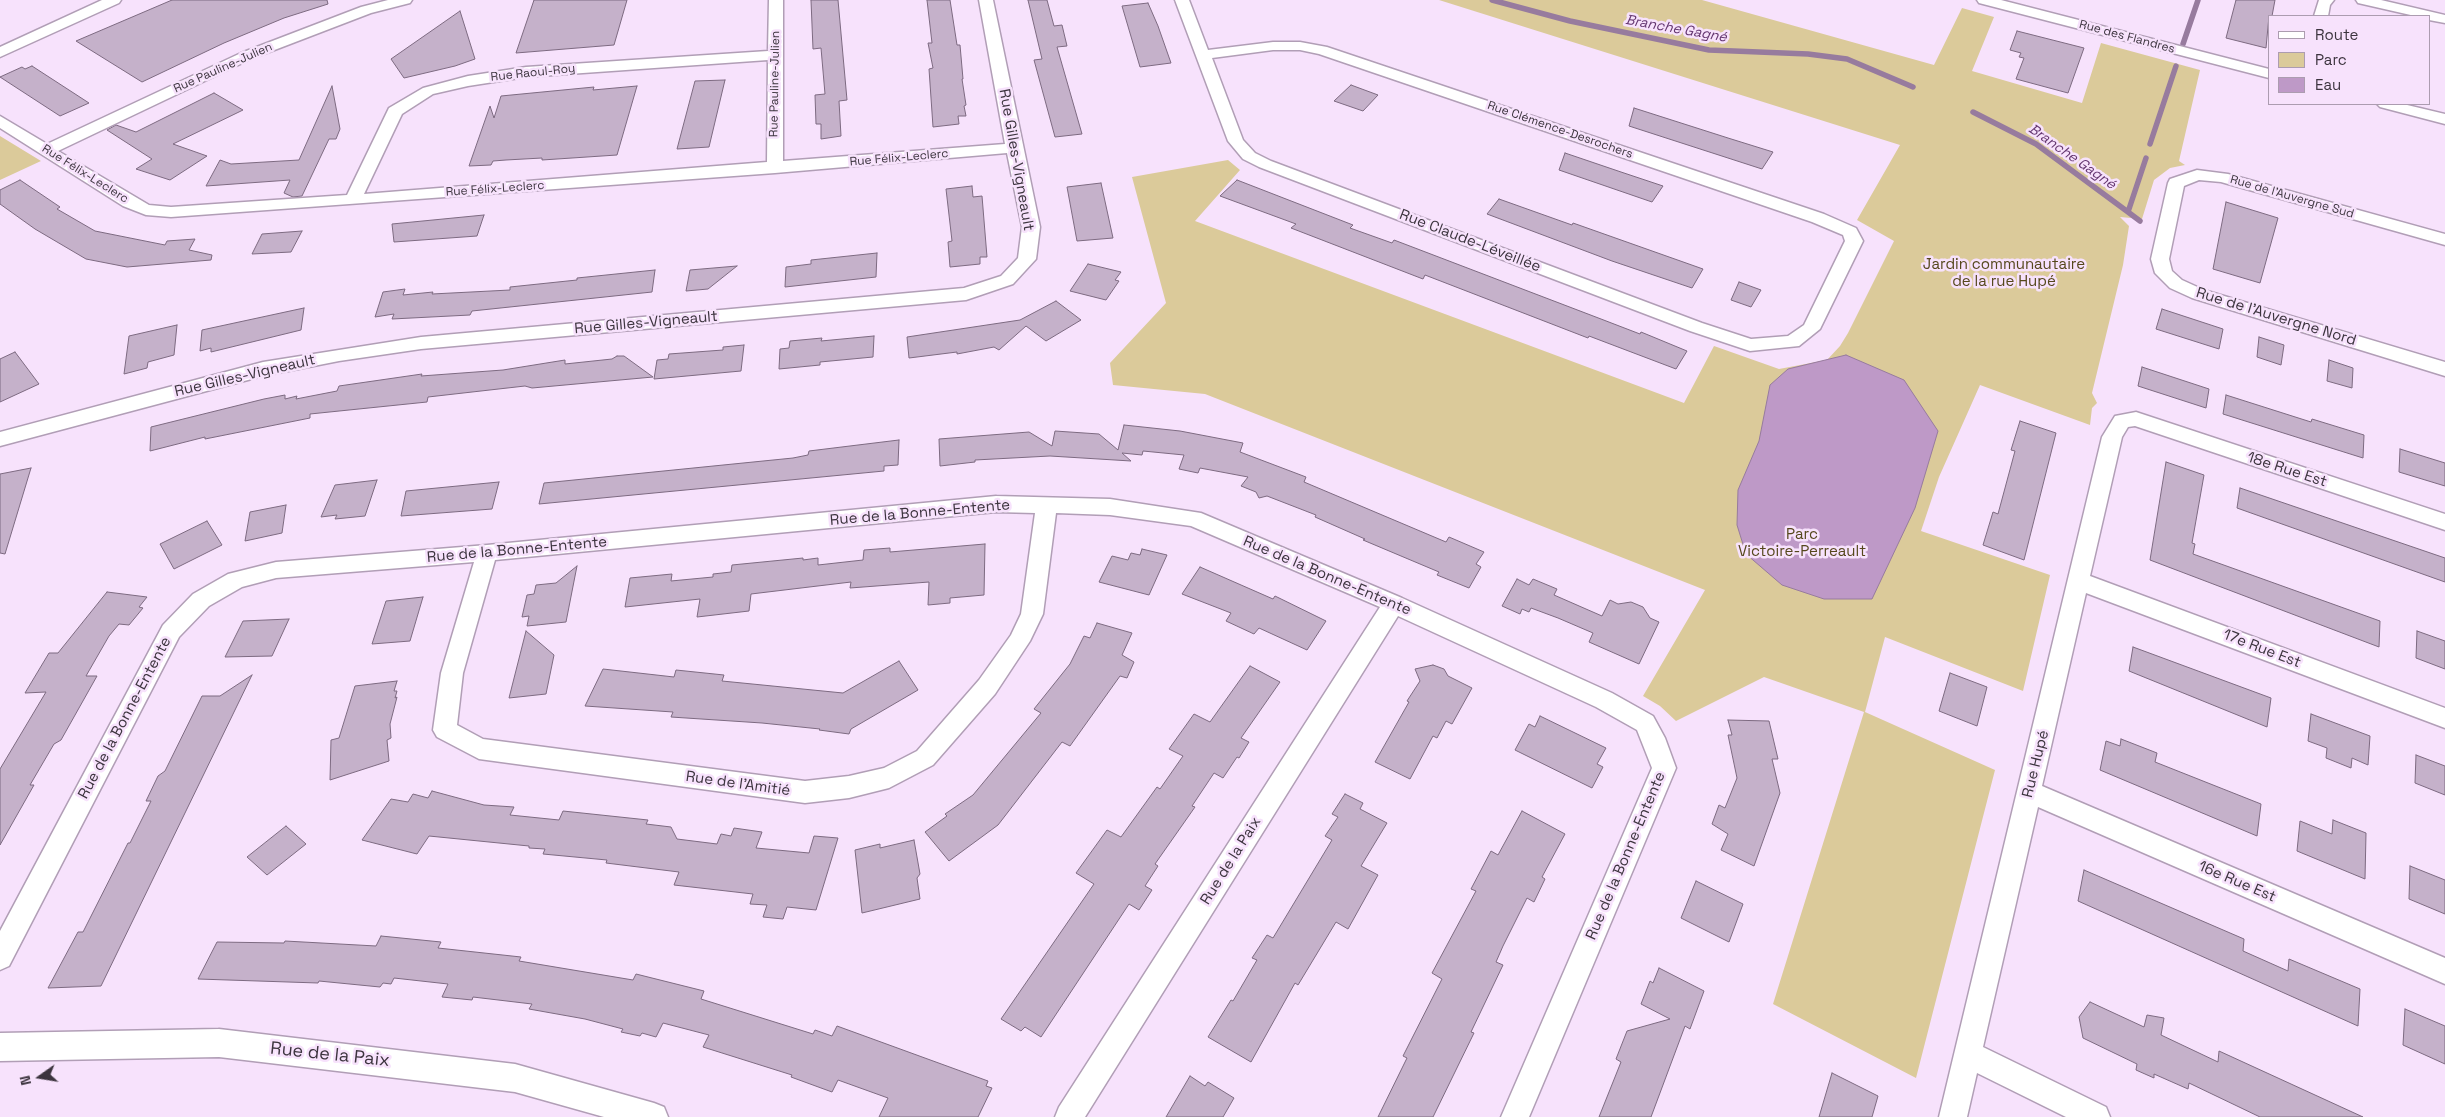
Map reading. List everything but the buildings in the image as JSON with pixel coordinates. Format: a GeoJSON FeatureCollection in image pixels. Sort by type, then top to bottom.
{"type":"FeatureCollection","features":[{"type":"Feature","properties":{"kind":"street"},"geometry":{"type":"LineString","coordinates":[[0,53],[114,0]]}},
{"type":"Feature","properties":{"kind":"street","name":"Rue Pauline-Julien"},"geometry":{"type":"LineString","coordinates":[[46,150],[246,56],[366,10],[406,0]]}},
{"type":"Feature","properties":{"kind":"street","name":"Rue Pauline-Julien"},"geometry":{"type":"LineString","coordinates":[[774,168],[776,0]]}},
{"type":"Feature","properties":{"kind":"street","name":"Rue Gilles-Vigneault"},"geometry":{"type":"LineString","coordinates":[[0,439],[263,369],[338,355],[421,343],[966,294],[1008,280],[1027,259],[1031,227],[986,0]]}},
{"type":"Feature","properties":{"kind":"street","name":"Rue Claude-Léveillée"},"geometry":{"type":"LineString","coordinates":[[1182,0],[1236,141],[1249,156],[1265,164],[1750,345],[1792,342],[1811,329],[1831,289]]}},
{"type":"Feature","properties":{"kind":"street","name":"Rue des Flandres"},"geometry":{"type":"LineString","coordinates":[[1984,0],[2268,74]]}},
{"type":"Feature","properties":{"kind":"street"},"geometry":{"type":"LineString","coordinates":[[2321,15],[2323,4],[2327,0]]}},
{"type":"Feature","properties":{"kind":"street"},"geometry":{"type":"LineString","coordinates":[[2363,0],[2428,15]]}},
{"type":"Feature","properties":{"kind":"street"},"geometry":{"type":"LineString","coordinates":[[2430,16],[2445,19]]}},
{"type":"Feature","properties":{"kind":"street","name":"Rue Clémence-Desrochers"},"geometry":{"type":"LineString","coordinates":[[1203,55],[1273,46],[1300,46],[1322,50],[1818,218],[1850,232],[1854,241],[1831,289]]}},
{"type":"Feature","properties":{"kind":"street","name":"Rue Raoul-Roy"},"geometry":{"type":"LineString","coordinates":[[353,200],[380,139],[395,111],[428,92],[468,81],[526,72],[775,55]]}},
{"type":"Feature","properties":{"kind":"street"},"geometry":{"type":"LineString","coordinates":[[2389,105],[2445,119]]}},
{"type":"Feature","properties":{"kind":"street","name":"Rue Félix-Leclerc"},"geometry":{"type":"LineString","coordinates":[[0,121],[129,202],[146,210],[171,212],[353,200],[1014,148]]}},
{"type":"Feature","properties":{"kind":"street","name":"Rue de l'Auvergne Sud"},"geometry":{"type":"LineString","coordinates":[[2168,220],[2176,183],[2186,178],[2222,177],[2445,240]]}},
{"type":"Feature","properties":{"kind":"street","name":"Rue de l'Auvergne Nord"},"geometry":{"type":"LineString","coordinates":[[2168,220],[2160,259],[2164,273],[2176,284],[2198,294],[2445,370]]}},
{"type":"Feature","properties":{"kind":"street","name":"18e Rue Est"},"geometry":{"type":"LineString","coordinates":[[2130,418],[2445,522]]}},
{"type":"Feature","properties":{"kind":"street","name":"Rue Hupé"},"geometry":{"type":"LineString","coordinates":[[1953,1117],[2112,437],[2117,426],[2122,421],[2130,418]]}},
{"type":"Feature","properties":{"kind":"street","name":"Rue de la Bonne-Entente"},"geometry":{"type":"LineString","coordinates":[[0,957],[171,630],[201,600],[236,580],[276,570],[487,553],[996,504],[1046,507],[1110,507],[1194,518],[1394,604],[1604,700],[1644,723],[1653,738],[1664,768],[1514,1117]]}},
{"type":"Feature","properties":{"kind":"street","name":"Rue de l'Amitié"},"geometry":{"type":"LineString","coordinates":[[487,553],[452,673],[445,730],[479,749],[805,792],[849,787],[889,777],[925,758],[987,686],[1019,641],[1032,614],[1046,507]]}},
{"type":"Feature","properties":{"kind":"street","name":"17e Rue Est"},"geometry":{"type":"LineString","coordinates":[[2079,581],[2445,718]]}},
{"type":"Feature","properties":{"kind":"street","name":"Rue de la Paix"},"geometry":{"type":"LineString","coordinates":[[1069,1117],[1394,604]]}},
{"type":"Feature","properties":{"kind":"street","name":"16e Rue Est"},"geometry":{"type":"LineString","coordinates":[[2029,792],[2445,971]]}},
{"type":"Feature","properties":{"kind":"street","name":"Rue de la Paix"},"geometry":{"type":"LineString","coordinates":[[0,1047],[219,1043],[515,1078],[654,1117]]}},
{"type":"Feature","properties":{"kind":"street"},"geometry":{"type":"LineString","coordinates":[[1968,1054],[2096,1117]]}},
{"type":"Feature","properties":{"kind":"green space"},"geometry":{"type":"Polygon","coordinates":[[[1439,0],[1702,0],[1934,65],[1962,8],[1994,17],[1972,71],[2082,103],[2101,43],[2200,70],[2179,161],[2185,165],[2170,168],[2154,180],[2142,219],[2120,217],[2129,226],[2123,265],[2092,393],[2097,403],[2092,408],[2090,425],[1980,385],[1939,477],[1921,531],[2050,575],[2023,691],[1885,637],[1865,712],[1995,770],[1916,1078],[1773,1004],[1864,712],[1764,677],[1676,721],[1660,706],[1643,696],[1705,590],[1205,394],[1113,385],[1110,363],[1166,303],[1132,177],[1228,160],[1240,170],[1195,221],[1684,403],[1714,346],[1779,369],[1827,360],[1840,346],[1894,241],[1857,220],[1900,145],[1439,0]]]}},
{"type":"Feature","properties":{"kind":"green space"},"geometry":{"type":"Polygon","coordinates":[[[0,136],[41,161],[0,180],[0,136]]]}},
{"type":"Feature","properties":{"kind":"water"},"geometry":{"type":"Polygon","coordinates":[[[1846,355],[1904,380],[1938,431],[1915,508],[1872,599],[1824,599],[1782,585],[1746,554],[1737,525],[1738,490],[1759,441],[1770,385],[1788,369],[1846,355]]]}},
{"type":"Feature","properties":{"kind":"waterway","name":"Branche Gagné"},"geometry":{"type":"LineString","coordinates":[[1492,0],[1570,21],[1709,50],[1808,54],[1847,59],[1913,87]]}},
{"type":"Feature","properties":{"kind":"waterway"},"geometry":{"type":"LineString","coordinates":[[2183,44],[2198,0]]}},
{"type":"Feature","properties":{"kind":"waterway"},"geometry":{"type":"LineString","coordinates":[[2150,144],[2176,66]]}},
{"type":"Feature","properties":{"kind":"waterway","name":"Branche Gagné"},"geometry":{"type":"LineString","coordinates":[[1973,112],[2036,144],[2128,212]]}},
{"type":"Feature","properties":{"kind":"waterway"},"geometry":{"type":"LineString","coordinates":[[2128,212],[2146,158]]}},
{"type":"Feature","properties":{"kind":"waterway"},"geometry":{"type":"LineString","coordinates":[[2128,212],[2140,221]]}},
{"type":"Feature","properties":{"kind":"park label","name":"Jardin communautaire de la rue Hupé"},"geometry":{"type":"Point","coordinates":[2004,274]}},
{"type":"Feature","properties":{"kind":"park label","name":"Parc Victoire-Perreault"},"geometry":{"type":"Point","coordinates":[1802,544]}}]}
